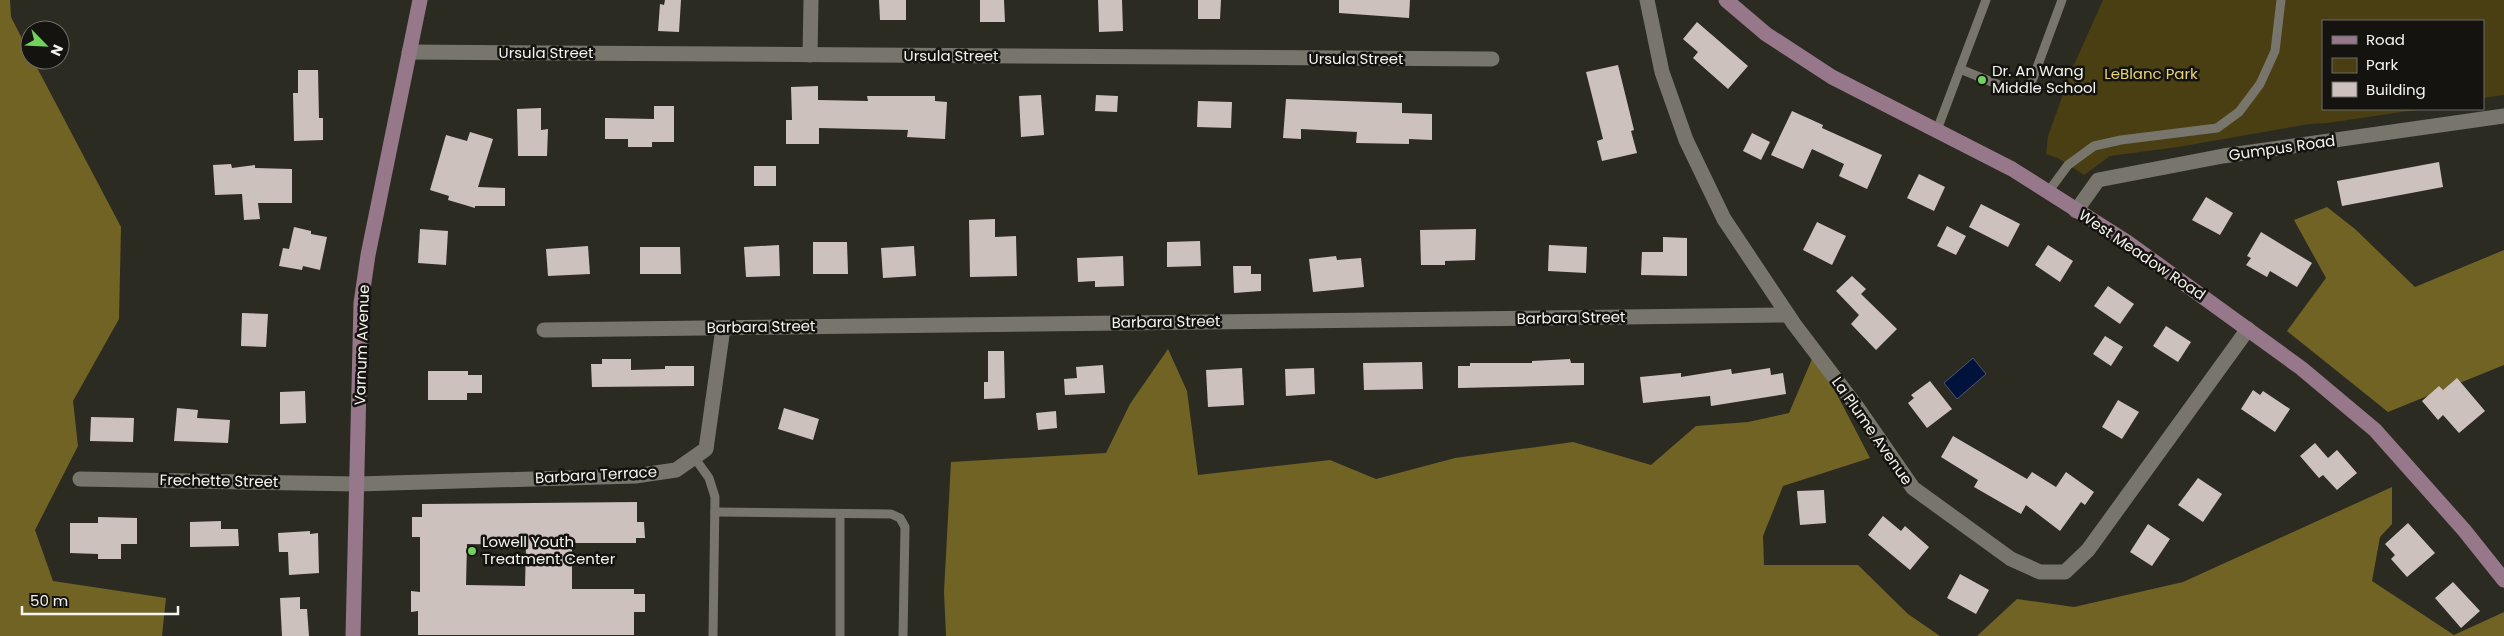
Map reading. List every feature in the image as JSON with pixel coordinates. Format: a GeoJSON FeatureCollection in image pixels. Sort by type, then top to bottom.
{"type":"FeatureCollection","features":[{"type":"Feature","properties":{"kind":"street","name":"Varnum Avenue"},"geometry":{"type":"LineString","coordinates":[[353,636],[361,302],[368,255],[420,0]]}},
{"type":"Feature","properties":{"kind":"street"},"geometry":{"type":"LineString","coordinates":[[810,0],[810,55]]}},
{"type":"Feature","properties":{"kind":"street","name":"La Plume Avenue"},"geometry":{"type":"LineString","coordinates":[[1647,0],[1662,72],[1686,140],[1724,219],[1788,315],[1857,407],[1912,488],[2011,559],[2040,572],[2065,572],[2088,550],[2248,329]]}},
{"type":"Feature","properties":{"kind":"street","name":"West Meadow Road"},"geometry":{"type":"LineString","coordinates":[[1728,1],[1766,34],[1832,77],[2012,169],[2127,242],[2301,368],[2375,430],[2464,530],[2504,580]]}},
{"type":"Feature","properties":{"kind":"street","name":"Ursula Street"},"geometry":{"type":"LineString","coordinates":[[409,52],[1492,60]]}},
{"type":"Feature","properties":{"kind":"street","name":"Gumpus Road"},"geometry":{"type":"LineString","coordinates":[[2076,211],[2098,180],[2223,156],[2504,116]]}},
{"type":"Feature","properties":{"kind":"street","name":"Barbara Street"},"geometry":{"type":"LineString","coordinates":[[544,330],[1788,315]]}},
{"type":"Feature","properties":{"kind":"street","name":"Barbara Terrace"},"geometry":{"type":"LineString","coordinates":[[358,484],[636,476],[676,470],[706,449],[723,328]]}},
{"type":"Feature","properties":{"kind":"street","name":"Frechette Street"},"geometry":{"type":"LineString","coordinates":[[80,479],[358,484]]}},
{"type":"Feature","properties":{"kind":"lane"},"geometry":{"type":"LineString","coordinates":[[1937,130],[1986,0]]}},
{"type":"Feature","properties":{"kind":"lane"},"geometry":{"type":"LineString","coordinates":[[1960,69],[2009,89],[2023,91],[2032,82],[2062,0]]}},
{"type":"Feature","properties":{"kind":"lane"},"geometry":{"type":"LineString","coordinates":[[2048,192],[2068,165],[2094,146],[2121,140],[2217,128],[2239,112],[2260,84],[2275,51],[2281,0]]}},
{"type":"Feature","properties":{"kind":"lane"},"geometry":{"type":"LineString","coordinates":[[694,457],[714,488],[714,636]]}},
{"type":"Feature","properties":{"kind":"lane"},"geometry":{"type":"LineString","coordinates":[[715,512],[891,514],[900,518],[905,527],[903,636]]}},
{"type":"Feature","properties":{"kind":"lane"},"geometry":{"type":"LineString","coordinates":[[840,514],[840,636]]}},
{"type":"Feature","properties":{"kind":"green space","name":"LeBlanc Park"},"geometry":{"type":"Polygon","coordinates":[[[2103,0],[2504,0],[2504,95],[2484,98],[2484,20],[2322,20],[2322,110],[2415,110],[2309,124],[2178,147],[2110,156],[2084,175],[2058,158],[2046,154],[2048,136],[2073,67],[2103,0]]]}},
{"type":"Feature","properties":{"kind":"shaded area"},"geometry":{"type":"Polygon","coordinates":[[[0,0],[10,0],[11,17],[20,35],[20,70],[38,70],[121,227],[119,319],[73,401],[78,446],[35,530],[53,581],[166,598],[162,636],[0,636],[0,0]]]}},
{"type":"Feature","properties":{"kind":"shaded area"},"geometry":{"type":"Polygon","coordinates":[[[2327,207],[2355,229],[2415,287],[2504,250],[2504,365],[2388,412],[2287,331],[2326,278],[2294,220],[2327,207]]]}},
{"type":"Feature","properties":{"kind":"shaded area"},"geometry":{"type":"Polygon","coordinates":[[[1168,349],[1187,391],[1198,475],[1330,460],[1376,479],[1455,458],[1573,442],[1651,465],[1696,426],[1748,422],[1789,413],[1815,352],[1870,458],[1783,486],[1763,536],[1764,565],[1858,565],[1908,614],[1940,636],[946,636],[944,592],[951,462],[1106,453],[1130,404],[1168,349]]]}},
{"type":"Feature","properties":{"kind":"shaded area"},"geometry":{"type":"Polygon","coordinates":[[[2392,487],[2392,524],[2380,537],[2372,581],[2454,635],[2504,612],[2504,636],[1977,636],[2017,599],[2074,607],[2183,582],[2392,487]]]}},
{"type":"Feature","properties":{"kind":"water"},"geometry":{"type":"Polygon","coordinates":[[[1973,358],[1986,374],[1957,399],[1944,383],[1973,358]]]}},
{"type":"Feature","properties":{"kind":"building"},"geometry":{"type":"Polygon","coordinates":[[[665,0],[681,0],[679,32],[658,31],[660,4],[664,5],[665,0]]]}},
{"type":"Feature","properties":{"kind":"building"},"geometry":{"type":"Polygon","coordinates":[[[879,0],[906,0],[906,20],[880,20],[879,0]]]}},
{"type":"Feature","properties":{"kind":"building"},"geometry":{"type":"Polygon","coordinates":[[[980,0],[1004,0],[1005,22],[980,22],[980,0]]]}},
{"type":"Feature","properties":{"kind":"building"},"geometry":{"type":"Polygon","coordinates":[[[1098,0],[1122,0],[1123,31],[1099,32],[1098,0]]]}},
{"type":"Feature","properties":{"kind":"building"},"geometry":{"type":"Polygon","coordinates":[[[1198,0],[1221,0],[1220,19],[1198,19],[1198,0]]]}},
{"type":"Feature","properties":{"kind":"building"},"geometry":{"type":"Polygon","coordinates":[[[1339,0],[1410,0],[1409,18],[1339,13],[1339,0]]]}},
{"type":"Feature","properties":{"kind":"building"},"geometry":{"type":"Polygon","coordinates":[[[1697,22],[1748,66],[1728,89],[1693,58],[1698,52],[1683,39],[1697,22]]]}},
{"type":"Feature","properties":{"kind":"building"},"geometry":{"type":"Polygon","coordinates":[[[1618,65],[1634,130],[1631,131],[1637,153],[1602,161],[1597,141],[1603,139],[1586,72],[1618,65]]]}},
{"type":"Feature","properties":{"kind":"building"},"geometry":{"type":"Polygon","coordinates":[[[298,70],[318,70],[319,118],[323,118],[323,140],[294,141],[293,93],[298,93],[298,70]]]}},
{"type":"Feature","properties":{"kind":"building"},"geometry":{"type":"Polygon","coordinates":[[[818,86],[818,100],[868,101],[867,96],[935,96],[935,101],[947,102],[945,139],[907,137],[908,130],[819,128],[819,144],[786,144],[786,120],[792,120],[791,87],[818,86]]]}},
{"type":"Feature","properties":{"kind":"building"},"geometry":{"type":"Polygon","coordinates":[[[1041,95],[1044,135],[1021,137],[1019,96],[1041,95]]]}},
{"type":"Feature","properties":{"kind":"building"},"geometry":{"type":"Polygon","coordinates":[[[1096,95],[1118,96],[1117,112],[1095,111],[1096,95]]]}},
{"type":"Feature","properties":{"kind":"building"},"geometry":{"type":"Polygon","coordinates":[[[1286,99],[1402,103],[1402,113],[1432,114],[1432,140],[1409,139],[1409,144],[1356,143],[1357,132],[1301,129],[1301,139],[1283,138],[1286,99]]]}},
{"type":"Feature","properties":{"kind":"building"},"geometry":{"type":"Polygon","coordinates":[[[1198,101],[1232,102],[1231,128],[1197,127],[1198,101]]]}},
{"type":"Feature","properties":{"kind":"building"},"geometry":{"type":"Polygon","coordinates":[[[654,106],[674,106],[674,142],[652,142],[652,147],[628,147],[628,139],[605,139],[605,118],[654,119],[654,106]]]}},
{"type":"Feature","properties":{"kind":"building"},"geometry":{"type":"Polygon","coordinates":[[[541,108],[541,130],[548,129],[547,156],[518,156],[517,109],[541,108]]]}},
{"type":"Feature","properties":{"kind":"building"},"geometry":{"type":"Polygon","coordinates":[[[1792,111],[1823,125],[1822,128],[1882,155],[1867,189],[1839,176],[1844,164],[1812,149],[1803,169],[1771,155],[1792,111]]]}},
{"type":"Feature","properties":{"kind":"building"},"geometry":{"type":"Polygon","coordinates":[[[470,132],[493,139],[478,187],[505,188],[505,206],[475,206],[475,208],[448,200],[449,196],[430,190],[446,135],[467,141],[470,132]]]}},
{"type":"Feature","properties":{"kind":"building"},"geometry":{"type":"Polygon","coordinates":[[[1752,133],[1770,142],[1761,160],[1743,151],[1752,133]]]}},
{"type":"Feature","properties":{"kind":"building"},"geometry":{"type":"Polygon","coordinates":[[[2439,162],[2443,187],[2342,206],[2337,181],[2439,162]]]}},
{"type":"Feature","properties":{"kind":"building"},"geometry":{"type":"Polygon","coordinates":[[[231,164],[232,168],[255,165],[255,168],[292,169],[292,203],[258,203],[260,219],[244,220],[242,194],[215,195],[213,165],[231,164]]]}},
{"type":"Feature","properties":{"kind":"building"},"geometry":{"type":"Polygon","coordinates":[[[754,166],[776,166],[776,186],[754,186],[754,166]]]}},
{"type":"Feature","properties":{"kind":"building"},"geometry":{"type":"Polygon","coordinates":[[[1919,174],[1945,187],[1934,211],[1907,198],[1919,174]]]}},
{"type":"Feature","properties":{"kind":"building"},"geometry":{"type":"Polygon","coordinates":[[[2206,197],[2233,213],[2220,235],[2192,220],[2206,197]]]}},
{"type":"Feature","properties":{"kind":"building"},"geometry":{"type":"Polygon","coordinates":[[[1981,204],[2020,224],[2008,247],[1969,227],[1981,204]]]}},
{"type":"Feature","properties":{"kind":"building"},"geometry":{"type":"Polygon","coordinates":[[[995,219],[995,237],[1016,236],[1017,276],[970,277],[969,220],[995,219]]]}},
{"type":"Feature","properties":{"kind":"building"},"geometry":{"type":"Polygon","coordinates":[[[1817,222],[1846,236],[1832,265],[1803,250],[1817,222]]]}},
{"type":"Feature","properties":{"kind":"building"},"geometry":{"type":"Polygon","coordinates":[[[1947,226],[1966,236],[1956,255],[1937,246],[1947,226]]]}},
{"type":"Feature","properties":{"kind":"building"},"geometry":{"type":"Polygon","coordinates":[[[294,227],[311,231],[311,234],[327,237],[320,270],[303,266],[302,270],[279,266],[283,248],[289,249],[294,227]]]}},
{"type":"Feature","properties":{"kind":"building"},"geometry":{"type":"Polygon","coordinates":[[[420,229],[448,231],[446,265],[418,263],[420,229]]]}},
{"type":"Feature","properties":{"kind":"building"},"geometry":{"type":"Polygon","coordinates":[[[1476,229],[1475,260],[1445,261],[1445,265],[1421,265],[1420,230],[1476,229]]]}},
{"type":"Feature","properties":{"kind":"building"},"geometry":{"type":"Polygon","coordinates":[[[2261,232],[2312,263],[2297,287],[2270,271],[2267,277],[2246,265],[2251,258],[2247,256],[2261,232]]]}},
{"type":"Feature","properties":{"kind":"building"},"geometry":{"type":"Polygon","coordinates":[[[1663,237],[1687,238],[1687,276],[1641,275],[1642,252],[1663,252],[1663,237]]]}},
{"type":"Feature","properties":{"kind":"building"},"geometry":{"type":"Polygon","coordinates":[[[1200,241],[1201,266],[1167,267],[1167,242],[1200,241]]]}},
{"type":"Feature","properties":{"kind":"building"},"geometry":{"type":"Polygon","coordinates":[[[813,242],[847,242],[848,274],[813,274],[813,242]]]}},
{"type":"Feature","properties":{"kind":"building"},"geometry":{"type":"Polygon","coordinates":[[[779,245],[780,276],[746,277],[744,247],[779,245]]]}},
{"type":"Feature","properties":{"kind":"building"},"geometry":{"type":"Polygon","coordinates":[[[1549,245],[1587,247],[1586,273],[1548,271],[1549,245]]]}},
{"type":"Feature","properties":{"kind":"building"},"geometry":{"type":"Polygon","coordinates":[[[2048,245],[2073,261],[2060,282],[2035,265],[2048,245]]]}},
{"type":"Feature","properties":{"kind":"building"},"geometry":{"type":"Polygon","coordinates":[[[588,246],[590,274],[548,276],[546,249],[588,246]]]}},
{"type":"Feature","properties":{"kind":"building"},"geometry":{"type":"Polygon","coordinates":[[[914,246],[916,276],[883,278],[881,248],[914,246]]]}},
{"type":"Feature","properties":{"kind":"building"},"geometry":{"type":"Polygon","coordinates":[[[640,247],[680,247],[681,274],[640,274],[640,247]]]}},
{"type":"Feature","properties":{"kind":"building"},"geometry":{"type":"Polygon","coordinates":[[[1123,256],[1124,286],[1095,287],[1095,281],[1078,282],[1077,258],[1123,256]]]}},
{"type":"Feature","properties":{"kind":"building"},"geometry":{"type":"Polygon","coordinates":[[[1336,256],[1337,260],[1361,258],[1364,287],[1313,292],[1309,259],[1336,256]]]}},
{"type":"Feature","properties":{"kind":"building"},"geometry":{"type":"Polygon","coordinates":[[[1233,266],[1251,266],[1251,274],[1261,274],[1261,291],[1234,293],[1233,266]]]}},
{"type":"Feature","properties":{"kind":"building"},"geometry":{"type":"Polygon","coordinates":[[[1852,276],[1866,289],[1861,294],[1897,329],[1876,350],[1851,324],[1859,315],[1836,291],[1852,276]]]}},
{"type":"Feature","properties":{"kind":"building"},"geometry":{"type":"Polygon","coordinates":[[[2108,286],[2134,304],[2120,324],[2094,306],[2108,286]]]}},
{"type":"Feature","properties":{"kind":"building"},"geometry":{"type":"Polygon","coordinates":[[[242,313],[268,314],[266,347],[241,346],[242,313]]]}},
{"type":"Feature","properties":{"kind":"building"},"geometry":{"type":"Polygon","coordinates":[[[2166,326],[2191,342],[2178,362],[2153,346],[2166,326]]]}},
{"type":"Feature","properties":{"kind":"building"},"geometry":{"type":"Polygon","coordinates":[[[2105,336],[2123,347],[2111,366],[2093,354],[2105,336]]]}},
{"type":"Feature","properties":{"kind":"building"},"geometry":{"type":"Polygon","coordinates":[[[988,351],[1004,351],[1005,398],[984,399],[984,382],[988,382],[988,351]]]}},
{"type":"Feature","properties":{"kind":"building"},"geometry":{"type":"Polygon","coordinates":[[[602,359],[631,359],[631,370],[665,369],[665,366],[694,366],[694,386],[592,387],[591,364],[602,364],[602,359]]]}},
{"type":"Feature","properties":{"kind":"building"},"geometry":{"type":"Polygon","coordinates":[[[1570,359],[1571,363],[1584,363],[1584,385],[1458,388],[1458,366],[1470,366],[1470,363],[1532,363],[1532,361],[1570,359]]]}},
{"type":"Feature","properties":{"kind":"building"},"geometry":{"type":"Polygon","coordinates":[[[1422,362],[1423,389],[1364,390],[1363,363],[1422,362]]]}},
{"type":"Feature","properties":{"kind":"building"},"geometry":{"type":"Polygon","coordinates":[[[1103,365],[1105,393],[1065,395],[1064,379],[1077,378],[1076,367],[1103,365]]]}},
{"type":"Feature","properties":{"kind":"building"},"geometry":{"type":"Polygon","coordinates":[[[1242,368],[1244,405],[1208,407],[1206,370],[1242,368]]]}},
{"type":"Feature","properties":{"kind":"building"},"geometry":{"type":"Polygon","coordinates":[[[1314,368],[1315,394],[1286,396],[1285,369],[1314,368]]]}},
{"type":"Feature","properties":{"kind":"building"},"geometry":{"type":"Polygon","coordinates":[[[1770,368],[1771,375],[1783,373],[1786,394],[1711,406],[1710,396],[1643,403],[1640,377],[1681,373],[1681,377],[1731,369],[1732,374],[1770,368]]]}},
{"type":"Feature","properties":{"kind":"building"},"geometry":{"type":"Polygon","coordinates":[[[428,371],[468,371],[468,375],[482,375],[482,393],[467,393],[467,400],[428,400],[428,371]]]}},
{"type":"Feature","properties":{"kind":"building"},"geometry":{"type":"Polygon","coordinates":[[[2457,378],[2485,411],[2459,433],[2443,415],[2438,420],[2422,401],[2439,386],[2443,390],[2457,378]]]}},
{"type":"Feature","properties":{"kind":"building"},"geometry":{"type":"Polygon","coordinates":[[[1930,381],[1952,409],[1927,428],[1908,403],[1914,398],[1911,395],[1930,381]]]}},
{"type":"Feature","properties":{"kind":"building"},"geometry":{"type":"Polygon","coordinates":[[[2253,390],[2260,395],[2263,391],[2290,409],[2275,432],[2241,409],[2253,390]]]}},
{"type":"Feature","properties":{"kind":"building"},"geometry":{"type":"Polygon","coordinates":[[[305,391],[306,423],[280,424],[280,392],[305,391]]]}},
{"type":"Feature","properties":{"kind":"building"},"geometry":{"type":"Polygon","coordinates":[[[2118,400],[2139,412],[2122,439],[2102,427],[2118,400]]]}},
{"type":"Feature","properties":{"kind":"building"},"geometry":{"type":"Polygon","coordinates":[[[177,408],[198,410],[197,418],[230,420],[228,443],[174,441],[177,408]]]}},
{"type":"Feature","properties":{"kind":"building"},"geometry":{"type":"Polygon","coordinates":[[[784,408],[819,419],[813,440],[778,429],[784,408]]]}},
{"type":"Feature","properties":{"kind":"building"},"geometry":{"type":"Polygon","coordinates":[[[1056,411],[1057,428],[1038,430],[1036,413],[1056,411]]]}},
{"type":"Feature","properties":{"kind":"building"},"geometry":{"type":"Polygon","coordinates":[[[91,417],[134,418],[133,442],[90,441],[91,417]]]}},
{"type":"Feature","properties":{"kind":"building"},"geometry":{"type":"Polygon","coordinates":[[[1953,436],[2027,479],[2032,472],[2056,487],[2066,472],[2094,492],[2085,505],[2081,502],[2060,531],[2026,505],[2021,514],[1974,487],[1978,480],[1941,457],[1953,436]]]}},
{"type":"Feature","properties":{"kind":"building"},"geometry":{"type":"Polygon","coordinates":[[[2315,443],[2328,458],[2337,450],[2357,473],[2337,490],[2323,475],[2319,478],[2300,456],[2315,443]]]}},
{"type":"Feature","properties":{"kind":"building"},"geometry":{"type":"Polygon","coordinates":[[[2198,478],[2222,494],[2203,522],[2178,505],[2198,478]]]}},
{"type":"Feature","properties":{"kind":"building"},"geometry":{"type":"Polygon","coordinates":[[[1824,490],[1826,523],[1800,525],[1797,491],[1824,490]]]}},
{"type":"Feature","properties":{"kind":"building"},"geometry":{"type":"Polygon","coordinates":[[[637,502],[637,522],[644,522],[645,538],[636,538],[636,543],[572,543],[572,589],[634,589],[634,594],[645,594],[645,612],[634,612],[634,635],[418,635],[418,611],[411,612],[411,591],[420,592],[420,537],[412,537],[412,517],[422,517],[422,504],[637,502]],[[467,544],[466,585],[525,586],[526,545],[467,544]]]}},
{"type":"Feature","properties":{"kind":"building"},"geometry":{"type":"Polygon","coordinates":[[[1883,516],[1901,531],[1905,526],[1929,547],[1910,570],[1868,535],[1883,516]]]}},
{"type":"Feature","properties":{"kind":"building"},"geometry":{"type":"Polygon","coordinates":[[[98,517],[137,518],[137,544],[121,544],[121,559],[98,559],[98,554],[70,553],[70,523],[98,523],[98,517]]]}},
{"type":"Feature","properties":{"kind":"building"},"geometry":{"type":"Polygon","coordinates":[[[221,521],[221,529],[238,529],[239,546],[190,547],[190,522],[221,521]]]}},
{"type":"Feature","properties":{"kind":"building"},"geometry":{"type":"Polygon","coordinates":[[[2408,523],[2435,553],[2407,577],[2391,559],[2395,555],[2385,544],[2408,523]]]}},
{"type":"Feature","properties":{"kind":"building"},"geometry":{"type":"Polygon","coordinates":[[[2148,524],[2170,539],[2152,566],[2130,552],[2148,524]]]}},
{"type":"Feature","properties":{"kind":"building"},"geometry":{"type":"Polygon","coordinates":[[[310,531],[310,534],[318,533],[319,573],[289,575],[288,552],[279,552],[278,533],[310,531]]]}},
{"type":"Feature","properties":{"kind":"building"},"geometry":{"type":"Polygon","coordinates":[[[1960,574],[1989,590],[1976,614],[1947,598],[1960,574]]]}},
{"type":"Feature","properties":{"kind":"building"},"geometry":{"type":"Polygon","coordinates":[[[2453,582],[2480,611],[2461,628],[2435,598],[2453,582]]]}},
{"type":"Feature","properties":{"kind":"building"},"geometry":{"type":"Polygon","coordinates":[[[300,597],[300,609],[307,609],[309,636],[282,636],[280,598],[300,597]]]}},
{"type":"Feature","properties":{"kind":"place","name":"Dr. An Wang Middle School"},"geometry":{"type":"Point","coordinates":[1982,80]}},
{"type":"Feature","properties":{"kind":"place","name":"Lowell Youth Treatment Center"},"geometry":{"type":"Point","coordinates":[472,551]}}]}
